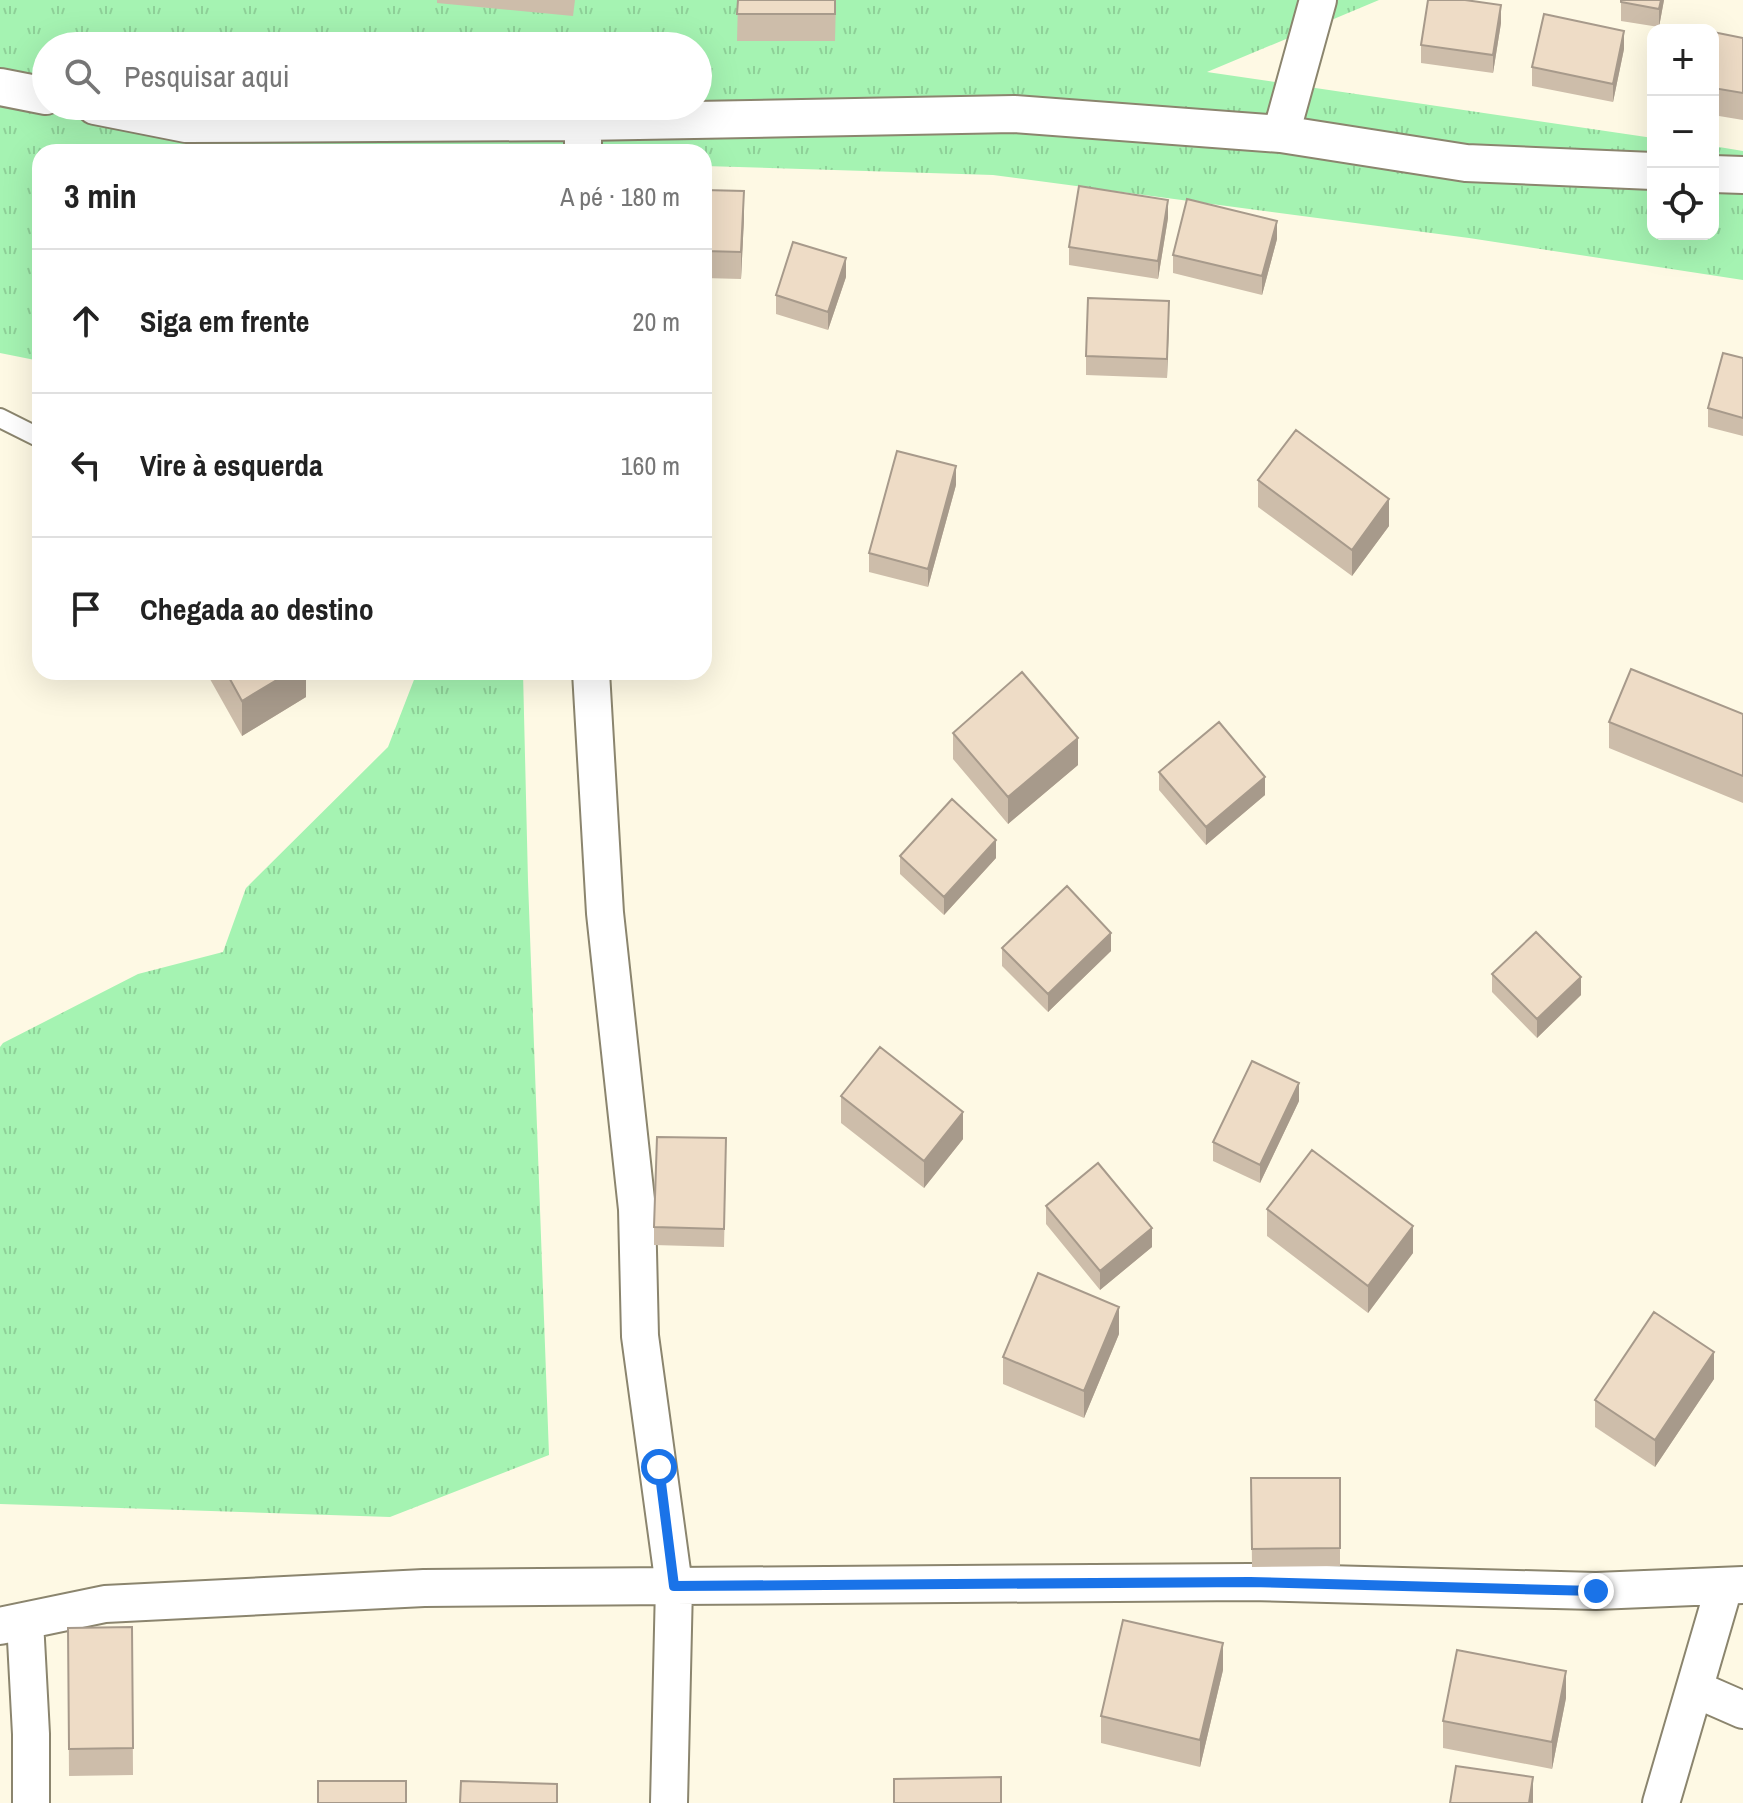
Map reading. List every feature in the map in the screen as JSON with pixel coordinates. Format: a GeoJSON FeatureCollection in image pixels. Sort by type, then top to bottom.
{"type":"FeatureCollection","features":[{"type":"Feature","properties":{"kind":"street"},"geometry":{"type":"LineString","coordinates":[[1281,134],[1318,0]]}},
{"type":"Feature","properties":{"kind":"street"},"geometry":{"type":"LineString","coordinates":[[0,87],[32,93]]}},
{"type":"Feature","properties":{"kind":"street"},"geometry":{"type":"LineString","coordinates":[[166,120],[186,124],[583,137],[1014,114],[1281,134],[1466,163],[1647,171]]}},
{"type":"Feature","properties":{"kind":"street"},"geometry":{"type":"LineString","coordinates":[[1719,174],[1743,175]]}},
{"type":"Feature","properties":{"kind":"street"},"geometry":{"type":"LineString","coordinates":[[591,680],[605,913],[637,1209],[640,1336],[674,1586],[669,1803]]}},
{"type":"Feature","properties":{"kind":"street"},"geometry":{"type":"LineString","coordinates":[[31,1803],[31,1734],[13,1623],[105,1604],[424,1588],[1250,1582],[1596,1591],[1734,1586],[1695,1689],[1661,1803]]}},
{"type":"Feature","properties":{"kind":"street"},"geometry":{"type":"LineString","coordinates":[[1695,1689],[1743,1710]]}},
{"type":"Feature","properties":{"kind":"lane"},"geometry":{"type":"LineString","coordinates":[[0,418],[32,434]]}},
{"type":"Feature","properties":{"kind":"green space"},"geometry":{"type":"Polygon","coordinates":[[[0,0],[1379,0],[1207,72],[1647,137],[1647,240],[1719,240],[1719,147],[1743,151],[1743,280],[1469,238],[993,175],[712,166],[712,144],[32,144],[32,359],[0,353],[0,0]]]}},
{"type":"Feature","properties":{"kind":"green space"},"geometry":{"type":"Polygon","coordinates":[[[414,680],[523,680],[549,1455],[390,1517],[0,1504],[0,1047],[138,974],[223,952],[246,888],[388,747],[414,680]]]}},
{"type":"Feature","properties":{"kind":"building"},"geometry":{"type":"Polygon","coordinates":[[[738,0],[835,0],[835,14],[737,14],[738,0]]]}},
{"type":"Feature","properties":{"kind":"building"},"geometry":{"type":"Polygon","coordinates":[[[1428,0],[1465,0],[1501,5],[1493,55],[1421,45],[1428,0]]]}},
{"type":"Feature","properties":{"kind":"building"},"geometry":{"type":"Polygon","coordinates":[[[1621,0],[1661,0],[1659,9],[1621,0]]]}},
{"type":"Feature","properties":{"kind":"building"},"geometry":{"type":"Polygon","coordinates":[[[1544,14],[1624,31],[1613,84],[1532,67],[1544,14]]]}},
{"type":"Feature","properties":{"kind":"building"},"geometry":{"type":"Polygon","coordinates":[[[1719,33],[1743,38],[1743,93],[1719,89],[1719,33]]]}},
{"type":"Feature","properties":{"kind":"building"},"geometry":{"type":"Polygon","coordinates":[[[1079,186],[1168,200],[1158,261],[1069,247],[1079,186]]]}},
{"type":"Feature","properties":{"kind":"building"},"geometry":{"type":"Polygon","coordinates":[[[712,190],[744,191],[741,252],[712,251],[712,190]]]}},
{"type":"Feature","properties":{"kind":"building"},"geometry":{"type":"Polygon","coordinates":[[[1187,199],[1277,221],[1262,276],[1173,255],[1187,199]]]}},
{"type":"Feature","properties":{"kind":"building"},"geometry":{"type":"Polygon","coordinates":[[[793,242],[846,258],[828,312],[776,295],[793,242]]]}},
{"type":"Feature","properties":{"kind":"building"},"geometry":{"type":"Polygon","coordinates":[[[1088,298],[1169,301],[1167,359],[1086,356],[1088,298]]]}},
{"type":"Feature","properties":{"kind":"building"},"geometry":{"type":"Polygon","coordinates":[[[1723,353],[1743,358],[1743,418],[1708,408],[1723,353]]]}},
{"type":"Feature","properties":{"kind":"building"},"geometry":{"type":"Polygon","coordinates":[[[1296,430],[1389,499],[1352,550],[1258,480],[1296,430]]]}},
{"type":"Feature","properties":{"kind":"building"},"geometry":{"type":"Polygon","coordinates":[[[897,451],[956,466],[928,569],[869,553],[897,451]]]}},
{"type":"Feature","properties":{"kind":"building"},"geometry":{"type":"Polygon","coordinates":[[[1631,669],[1743,714],[1743,776],[1609,722],[1631,669]]]}},
{"type":"Feature","properties":{"kind":"building"},"geometry":{"type":"Polygon","coordinates":[[[1022,672],[1078,738],[1008,797],[953,733],[1022,672]]]}},
{"type":"Feature","properties":{"kind":"building"},"geometry":{"type":"Polygon","coordinates":[[[230,680],[277,680],[242,701],[230,680]]]}},
{"type":"Feature","properties":{"kind":"building"},"geometry":{"type":"Polygon","coordinates":[[[1219,722],[1265,777],[1206,827],[1159,772],[1219,722]]]}},
{"type":"Feature","properties":{"kind":"building"},"geometry":{"type":"Polygon","coordinates":[[[952,799],[996,840],[944,897],[900,856],[952,799]]]}},
{"type":"Feature","properties":{"kind":"building"},"geometry":{"type":"Polygon","coordinates":[[[1067,886],[1111,933],[1048,994],[1002,948],[1067,886]]]}},
{"type":"Feature","properties":{"kind":"building"},"geometry":{"type":"Polygon","coordinates":[[[1536,932],[1581,977],[1537,1019],[1492,974],[1536,932]]]}},
{"type":"Feature","properties":{"kind":"building"},"geometry":{"type":"Polygon","coordinates":[[[880,1047],[963,1112],[924,1161],[841,1096],[880,1047]]]}},
{"type":"Feature","properties":{"kind":"building"},"geometry":{"type":"Polygon","coordinates":[[[1252,1061],[1299,1083],[1260,1165],[1213,1142],[1252,1061]]]}},
{"type":"Feature","properties":{"kind":"building"},"geometry":{"type":"Polygon","coordinates":[[[657,1137],[726,1138],[724,1229],[654,1227],[657,1137]]]}},
{"type":"Feature","properties":{"kind":"building"},"geometry":{"type":"Polygon","coordinates":[[[1312,1150],[1413,1226],[1368,1286],[1267,1209],[1312,1150]]]}},
{"type":"Feature","properties":{"kind":"building"},"geometry":{"type":"Polygon","coordinates":[[[1098,1163],[1152,1228],[1100,1271],[1046,1206],[1098,1163]]]}},
{"type":"Feature","properties":{"kind":"building"},"geometry":{"type":"Polygon","coordinates":[[[1038,1273],[1119,1307],[1084,1391],[1003,1357],[1038,1273]]]}},
{"type":"Feature","properties":{"kind":"building"},"geometry":{"type":"Polygon","coordinates":[[[1654,1312],[1714,1352],[1655,1440],[1595,1400],[1654,1312]]]}},
{"type":"Feature","properties":{"kind":"building"},"geometry":{"type":"Polygon","coordinates":[[[1251,1478],[1340,1478],[1340,1548],[1252,1549],[1251,1478]]]}},
{"type":"Feature","properties":{"kind":"building"},"geometry":{"type":"Polygon","coordinates":[[[1123,1620],[1223,1643],[1200,1740],[1101,1716],[1123,1620]]]}},
{"type":"Feature","properties":{"kind":"building"},"geometry":{"type":"Polygon","coordinates":[[[132,1627],[133,1748],[69,1749],[68,1628],[132,1627]]]}},
{"type":"Feature","properties":{"kind":"building"},"geometry":{"type":"Polygon","coordinates":[[[1457,1650],[1566,1671],[1552,1742],[1443,1721],[1457,1650]]]}},
{"type":"Feature","properties":{"kind":"building"},"geometry":{"type":"Polygon","coordinates":[[[1456,1766],[1533,1777],[1529,1803],[1450,1803],[1456,1766]]]}},
{"type":"Feature","properties":{"kind":"building"},"geometry":{"type":"Polygon","coordinates":[[[1001,1777],[1001,1803],[894,1803],[894,1779],[1001,1777]]]}},
{"type":"Feature","properties":{"kind":"building"},"geometry":{"type":"Polygon","coordinates":[[[318,1781],[406,1781],[406,1803],[318,1803],[318,1781]]]}},
{"type":"Feature","properties":{"kind":"building"},"geometry":{"type":"Polygon","coordinates":[[[461,1781],[557,1784],[557,1803],[460,1803],[461,1781]]]}},
{"type":"Feature","properties":{"kind":"route"},"geometry":{"type":"LineString","coordinates":[[659,1467],[674,1586],[1250,1582],[1596,1591]]}}]}
